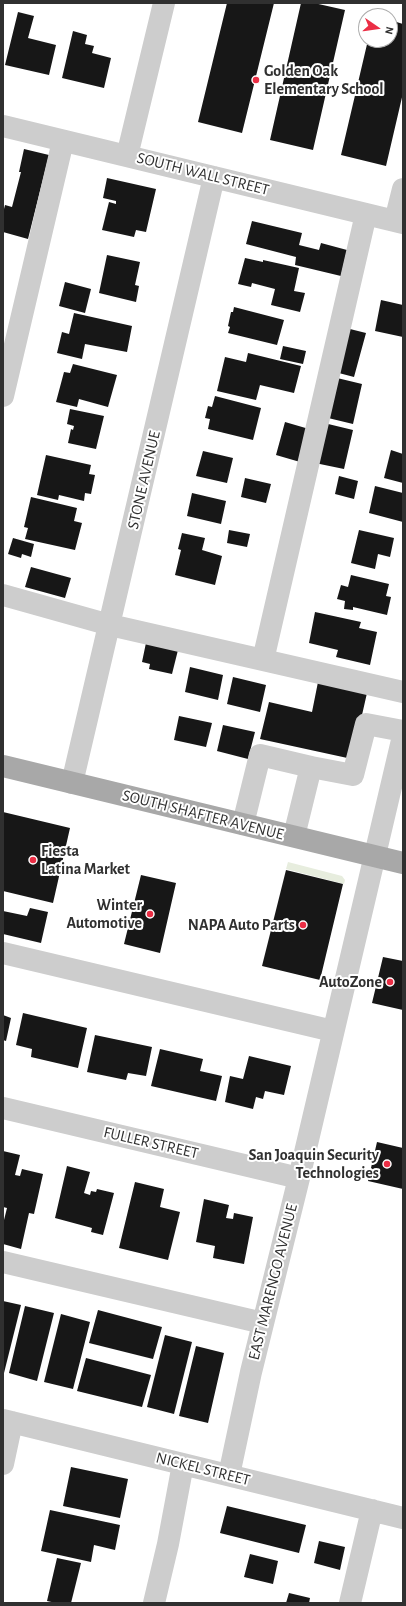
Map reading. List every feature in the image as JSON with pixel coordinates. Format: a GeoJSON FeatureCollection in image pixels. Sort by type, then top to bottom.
{"type":"FeatureCollection","features":[{"type":"Feature","properties":{"kind":"main road","name":"SOUTH SHAFTER AVENUE"},"geometry":{"type":"LineString","coordinates":[[3,766],[403,863]]}},
{"type":"Feature","properties":{"kind":"street"},"geometry":{"type":"LineString","coordinates":[[126,156],[164,3]]}},
{"type":"Feature","properties":{"kind":"street","name":"SOUTH WALL STREET"},"geometry":{"type":"LineString","coordinates":[[3,126],[399,222]]}},
{"type":"Feature","properties":{"kind":"street"},"geometry":{"type":"LineString","coordinates":[[3,396],[63,141]]}},
{"type":"Feature","properties":{"kind":"street","name":"STONE AVENUE"},"geometry":{"type":"LineString","coordinates":[[72,783],[214,177]]}},
{"type":"Feature","properties":{"kind":"street"},"geometry":{"type":"LineString","coordinates":[[399,222],[403,189]]}},
{"type":"Feature","properties":{"kind":"street"},"geometry":{"type":"LineString","coordinates":[[263,660],[366,214]]}},
{"type":"Feature","properties":{"kind":"street"},"geometry":{"type":"LineString","coordinates":[[3,595],[110,625],[403,692]]}},
{"type":"Feature","properties":{"kind":"street"},"geometry":{"type":"LineString","coordinates":[[243,824],[260,755],[353,776],[366,724],[403,732]]}},
{"type":"Feature","properties":{"kind":"street","name":"EAST MARENGO AVENUE"},"geometry":{"type":"LineString","coordinates":[[229,1475],[263,1323],[375,856],[396,794],[403,736]]}},
{"type":"Feature","properties":{"kind":"street"},"geometry":{"type":"LineString","coordinates":[[294,836],[311,767]]}},
{"type":"Feature","properties":{"kind":"street"},"geometry":{"type":"LineString","coordinates":[[3,953],[333,1031]]}},
{"type":"Feature","properties":{"kind":"street","name":"FULLER STREET"},"geometry":{"type":"LineString","coordinates":[[3,1108],[299,1178]]}},
{"type":"Feature","properties":{"kind":"street"},"geometry":{"type":"LineString","coordinates":[[3,1262],[263,1323]]}},
{"type":"Feature","properties":{"kind":"street"},"geometry":{"type":"LineString","coordinates":[[3,1464],[8,1421]]}},
{"type":"Feature","properties":{"kind":"street","name":"NICKEL STREET"},"geometry":{"type":"LineString","coordinates":[[8,1421],[403,1518]]}},
{"type":"Feature","properties":{"kind":"street"},"geometry":{"type":"LineString","coordinates":[[154,1603],[168,1544],[183,1464]]}},
{"type":"Feature","properties":{"kind":"street"},"geometry":{"type":"LineString","coordinates":[[350,1603],[372,1510]]}},
{"type":"Feature","properties":{"kind":"green space"},"geometry":{"type":"Polygon","coordinates":[[[288,862],[342,876],[345,880],[344,884],[286,869],[288,862]]]}},
{"type":"Feature","properties":{"kind":"building"},"geometry":{"type":"Polygon","coordinates":[[[227,3],[274,3],[242,133],[198,122],[227,3]]]}},
{"type":"Feature","properties":{"kind":"building"},"geometry":{"type":"Polygon","coordinates":[[[301,3],[314,3],[345,10],[313,150],[270,140],[301,3]]]}},
{"type":"Feature","properties":{"kind":"building"},"geometry":{"type":"Polygon","coordinates":[[[18,12],[34,16],[28,38],[56,45],[49,75],[5,65],[18,12]]]}},
{"type":"Feature","properties":{"kind":"building"},"geometry":{"type":"Polygon","coordinates":[[[398,22],[403,24],[403,93],[386,166],[341,155],[366,48],[398,48],[398,22]]]}},
{"type":"Feature","properties":{"kind":"building"},"geometry":{"type":"Polygon","coordinates":[[[73,31],[87,35],[85,44],[94,46],[92,53],[111,58],[104,88],[62,78],[73,31]]]}},
{"type":"Feature","properties":{"kind":"building"},"geometry":{"type":"Polygon","coordinates":[[[24,149],[49,155],[28,239],[3,232],[3,213],[5,205],[12,207],[21,172],[19,172],[24,149]]]}},
{"type":"Feature","properties":{"kind":"building"},"geometry":{"type":"Polygon","coordinates":[[[107,178],[156,189],[146,232],[136,230],[134,237],[102,230],[109,202],[116,204],[116,201],[103,198],[107,178]]]}},
{"type":"Feature","properties":{"kind":"building"},"geometry":{"type":"Polygon","coordinates":[[[252,221],[302,233],[299,245],[319,250],[321,243],[347,250],[341,276],[295,265],[296,257],[246,244],[252,221]]]}},
{"type":"Feature","properties":{"kind":"building"},"geometry":{"type":"Polygon","coordinates":[[[107,255],[140,262],[135,285],[139,286],[136,302],[99,293],[107,255]]]}},
{"type":"Feature","properties":{"kind":"building"},"geometry":{"type":"Polygon","coordinates":[[[245,258],[263,262],[263,260],[299,268],[294,291],[305,293],[300,312],[271,305],[275,289],[252,283],[251,287],[238,284],[245,258]]]}},
{"type":"Feature","properties":{"kind":"building"},"geometry":{"type":"Polygon","coordinates":[[[65,282],[91,289],[85,313],[59,306],[65,282]]]}},
{"type":"Feature","properties":{"kind":"building"},"geometry":{"type":"Polygon","coordinates":[[[381,300],[403,305],[403,337],[375,331],[381,300]]]}},
{"type":"Feature","properties":{"kind":"building"},"geometry":{"type":"Polygon","coordinates":[[[234,307],[284,320],[277,345],[228,333],[231,312],[233,312],[234,307]]]}},
{"type":"Feature","properties":{"kind":"building"},"geometry":{"type":"Polygon","coordinates":[[[74,313],[132,326],[127,352],[85,344],[82,359],[57,353],[62,332],[69,334],[74,313]]]}},
{"type":"Feature","properties":{"kind":"building"},"geometry":{"type":"Polygon","coordinates":[[[346,328],[366,333],[354,377],[335,372],[346,328]]]}},
{"type":"Feature","properties":{"kind":"building"},"geometry":{"type":"Polygon","coordinates":[[[283,346],[306,351],[303,364],[280,359],[283,346]]]}},
{"type":"Feature","properties":{"kind":"building"},"geometry":{"type":"Polygon","coordinates":[[[248,353],[301,366],[294,393],[260,385],[256,400],[217,391],[225,357],[246,362],[248,353]]]}},
{"type":"Feature","properties":{"kind":"building"},"geometry":{"type":"Polygon","coordinates":[[[73,364],[117,375],[108,407],[79,399],[77,407],[56,402],[64,372],[70,373],[73,364]]]}},
{"type":"Feature","properties":{"kind":"building"},"geometry":{"type":"Polygon","coordinates":[[[333,377],[362,384],[353,424],[324,417],[333,377]]]}},
{"type":"Feature","properties":{"kind":"building"},"geometry":{"type":"Polygon","coordinates":[[[215,396],[261,408],[253,440],[208,429],[210,419],[205,418],[208,406],[212,407],[215,396]]]}},
{"type":"Feature","properties":{"kind":"building"},"geometry":{"type":"Polygon","coordinates":[[[70,409],[104,416],[96,449],[68,443],[71,429],[73,430],[74,426],[67,424],[70,409]]]}},
{"type":"Feature","properties":{"kind":"building"},"geometry":{"type":"Polygon","coordinates":[[[285,422],[309,429],[300,462],[276,455],[285,422]]]}},
{"type":"Feature","properties":{"kind":"building"},"geometry":{"type":"Polygon","coordinates":[[[324,423],[353,430],[344,469],[315,463],[324,423]]]}},
{"type":"Feature","properties":{"kind":"building"},"geometry":{"type":"Polygon","coordinates":[[[391,450],[403,454],[403,483],[384,478],[391,450]]]}},
{"type":"Feature","properties":{"kind":"building"},"geometry":{"type":"Polygon","coordinates":[[[203,451],[233,458],[227,483],[196,476],[203,451]]]}},
{"type":"Feature","properties":{"kind":"building"},"geometry":{"type":"Polygon","coordinates":[[[46,455],[91,465],[89,474],[95,475],[91,494],[85,493],[84,501],[59,495],[58,500],[37,495],[46,455]]]}},
{"type":"Feature","properties":{"kind":"building"},"geometry":{"type":"Polygon","coordinates":[[[339,476],[358,481],[354,499],[335,494],[339,476]]]}},
{"type":"Feature","properties":{"kind":"building"},"geometry":{"type":"Polygon","coordinates":[[[245,478],[271,484],[266,503],[241,497],[245,478]]]}},
{"type":"Feature","properties":{"kind":"building"},"geometry":{"type":"Polygon","coordinates":[[[375,486],[403,493],[403,522],[369,513],[375,486]]]}},
{"type":"Feature","properties":{"kind":"building"},"geometry":{"type":"Polygon","coordinates":[[[192,493],[226,501],[221,524],[187,516],[192,493]]]}},
{"type":"Feature","properties":{"kind":"building"},"geometry":{"type":"Polygon","coordinates":[[[31,497],[77,508],[74,521],[82,523],[75,550],[25,539],[28,528],[24,527],[31,497]]]}},
{"type":"Feature","properties":{"kind":"building"},"geometry":{"type":"Polygon","coordinates":[[[229,530],[250,534],[247,547],[227,543],[229,530]]]}},
{"type":"Feature","properties":{"kind":"building"},"geometry":{"type":"Polygon","coordinates":[[[359,530],[394,538],[390,557],[378,554],[375,569],[351,563],[359,530]]]}},
{"type":"Feature","properties":{"kind":"building"},"geometry":{"type":"Polygon","coordinates":[[[182,533],[205,538],[202,550],[222,556],[215,585],[175,575],[181,550],[178,549],[182,533]]]}},
{"type":"Feature","properties":{"kind":"building"},"geometry":{"type":"Polygon","coordinates":[[[13,538],[34,544],[31,557],[22,554],[21,558],[8,554],[13,538]]]}},
{"type":"Feature","properties":{"kind":"building"},"geometry":{"type":"Polygon","coordinates":[[[31,567],[71,578],[65,598],[25,587],[31,567]]]}},
{"type":"Feature","properties":{"kind":"building"},"geometry":{"type":"Polygon","coordinates":[[[351,575],[389,584],[386,596],[391,597],[387,615],[353,607],[353,610],[344,609],[345,601],[337,599],[341,585],[348,587],[351,575]]]}},
{"type":"Feature","properties":{"kind":"building"},"geometry":{"type":"Polygon","coordinates":[[[315,612],[361,622],[359,628],[377,632],[370,665],[336,657],[338,650],[309,643],[315,612]]]}},
{"type":"Feature","properties":{"kind":"building"},"geometry":{"type":"Polygon","coordinates":[[[147,638],[179,646],[172,674],[149,669],[150,664],[142,662],[147,638]]]}},
{"type":"Feature","properties":{"kind":"building"},"geometry":{"type":"Polygon","coordinates":[[[190,667],[223,675],[218,700],[185,692],[190,667]]]}},
{"type":"Feature","properties":{"kind":"building"},"geometry":{"type":"Polygon","coordinates":[[[233,677],[266,685],[260,712],[227,704],[233,677]]]}},
{"type":"Feature","properties":{"kind":"building"},"geometry":{"type":"Polygon","coordinates":[[[318,682],[367,693],[352,759],[260,739],[269,702],[312,712],[318,682]]]}},
{"type":"Feature","properties":{"kind":"building"},"geometry":{"type":"Polygon","coordinates":[[[179,716],[212,723],[206,747],[174,740],[179,716]]]}},
{"type":"Feature","properties":{"kind":"building"},"geometry":{"type":"Polygon","coordinates":[[[223,725],[255,732],[248,759],[217,751],[223,725]]]}},
{"type":"Feature","properties":{"kind":"building","name":"Fiesta Latina Market"},"geometry":{"type":"Polygon","coordinates":[[[3,812],[70,828],[53,903],[3,891],[3,812]]]}},
{"type":"Feature","properties":{"kind":"building","name":"NAPA Auto Parts"},"geometry":{"type":"Polygon","coordinates":[[[286,870],[343,884],[320,980],[262,966],[286,870]]]}},
{"type":"Feature","properties":{"kind":"building","name":"Winter Automotive"},"geometry":{"type":"Polygon","coordinates":[[[141,875],[176,883],[160,953],[124,944],[141,875]]]}},
{"type":"Feature","properties":{"kind":"building"},"geometry":{"type":"Polygon","coordinates":[[[30,908],[48,912],[41,943],[3,934],[3,911],[27,916],[30,908]]]}},
{"type":"Feature","properties":{"kind":"building","name":"AutoZone"},"geometry":{"type":"Polygon","coordinates":[[[383,957],[403,961],[403,1010],[372,1003],[383,957]]]}},
{"type":"Feature","properties":{"kind":"building"},"geometry":{"type":"Polygon","coordinates":[[[23,1013],[87,1028],[78,1068],[31,1057],[32,1049],[16,1045],[23,1013]]]}},
{"type":"Feature","properties":{"kind":"building"},"geometry":{"type":"Polygon","coordinates":[[[3,1015],[11,1018],[6,1041],[3,1040],[3,1015]]]}},
{"type":"Feature","properties":{"kind":"building"},"geometry":{"type":"Polygon","coordinates":[[[95,1035],[152,1047],[146,1076],[128,1073],[126,1080],[87,1072],[95,1035]]]}},
{"type":"Feature","properties":{"kind":"building"},"geometry":{"type":"Polygon","coordinates":[[[160,1049],[203,1059],[200,1071],[222,1076],[216,1101],[151,1086],[160,1049]]]}},
{"type":"Feature","properties":{"kind":"building"},"geometry":{"type":"Polygon","coordinates":[[[249,1056],[291,1066],[284,1095],[265,1091],[263,1099],[256,1097],[253,1109],[225,1102],[230,1076],[243,1079],[249,1056]]]}},
{"type":"Feature","properties":{"kind":"building","name":"San Joaquin Security Technologies"},"geometry":{"type":"Polygon","coordinates":[[[377,1142],[403,1148],[403,1189],[368,1181],[377,1142]]]}},
{"type":"Feature","properties":{"kind":"building"},"geometry":{"type":"Polygon","coordinates":[[[3,1151],[20,1155],[15,1175],[20,1176],[22,1169],[43,1174],[34,1214],[29,1213],[21,1249],[3,1244],[3,1224],[7,1208],[3,1207],[3,1151]]]}},
{"type":"Feature","properties":{"kind":"building"},"geometry":{"type":"Polygon","coordinates":[[[67,1166],[90,1172],[84,1193],[90,1195],[91,1191],[96,1192],[97,1189],[114,1193],[103,1235],[91,1232],[92,1228],[55,1218],[67,1166]]]}},
{"type":"Feature","properties":{"kind":"building"},"geometry":{"type":"Polygon","coordinates":[[[135,1182],[164,1189],[160,1207],[180,1212],[168,1260],[119,1248],[135,1182]]]}},
{"type":"Feature","properties":{"kind":"building"},"geometry":{"type":"Polygon","coordinates":[[[204,1199],[229,1205],[226,1218],[233,1219],[234,1213],[253,1217],[244,1264],[213,1258],[215,1246],[196,1242],[204,1199]]]}},
{"type":"Feature","properties":{"kind":"building"},"geometry":{"type":"Polygon","coordinates":[[[3,1301],[21,1305],[4,1373],[3,1373],[3,1301]]]}},
{"type":"Feature","properties":{"kind":"building"},"geometry":{"type":"Polygon","coordinates":[[[25,1306],[54,1313],[37,1381],[9,1373],[25,1306]]]}},
{"type":"Feature","properties":{"kind":"building"},"geometry":{"type":"Polygon","coordinates":[[[98,1310],[162,1327],[153,1359],[89,1343],[98,1310]]]}},
{"type":"Feature","properties":{"kind":"building"},"geometry":{"type":"Polygon","coordinates":[[[61,1314],[90,1322],[73,1389],[44,1382],[61,1314]]]}},
{"type":"Feature","properties":{"kind":"building"},"geometry":{"type":"Polygon","coordinates":[[[165,1335],[192,1342],[174,1414],[147,1407],[165,1335]]]}},
{"type":"Feature","properties":{"kind":"building"},"geometry":{"type":"Polygon","coordinates":[[[196,1346],[224,1353],[208,1423],[179,1416],[196,1346]]]}},
{"type":"Feature","properties":{"kind":"building"},"geometry":{"type":"Polygon","coordinates":[[[86,1358],[151,1375],[142,1407],[77,1391],[86,1358]]]}},
{"type":"Feature","properties":{"kind":"building"},"geometry":{"type":"Polygon","coordinates":[[[71,1467],[128,1479],[120,1518],[63,1506],[71,1467]]]}},
{"type":"Feature","properties":{"kind":"building"},"geometry":{"type":"Polygon","coordinates":[[[227,1506],[306,1525],[299,1553],[220,1533],[227,1506]]]}},
{"type":"Feature","properties":{"kind":"building"},"geometry":{"type":"Polygon","coordinates":[[[50,1510],[120,1525],[115,1550],[94,1545],[91,1562],[41,1551],[50,1510]]]}},
{"type":"Feature","properties":{"kind":"building"},"geometry":{"type":"Polygon","coordinates":[[[319,1541],[345,1547],[340,1570],[314,1563],[319,1541]]]}},
{"type":"Feature","properties":{"kind":"building"},"geometry":{"type":"Polygon","coordinates":[[[250,1554],[278,1561],[273,1584],[244,1577],[250,1554]]]}},
{"type":"Feature","properties":{"kind":"building"},"geometry":{"type":"Polygon","coordinates":[[[57,1558],[81,1563],[71,1603],[56,1603],[47,1601],[57,1558]]]}},
{"type":"Feature","properties":{"kind":"building"},"geometry":{"type":"Polygon","coordinates":[[[289,1593],[310,1598],[309,1603],[286,1603],[289,1593]]]}},
{"type":"Feature","properties":{"kind":"place","name":"Golden Oak Elementary School"},"geometry":{"type":"Point","coordinates":[256,80]}},
{"type":"Feature","properties":{"kind":"place","name":"Fiesta Latina Market"},"geometry":{"type":"Point","coordinates":[33,860]}},
{"type":"Feature","properties":{"kind":"place","name":"Winter Automotive"},"geometry":{"type":"Point","coordinates":[150,914]}},
{"type":"Feature","properties":{"kind":"place","name":"NAPA Auto Parts"},"geometry":{"type":"Point","coordinates":[303,925]}},
{"type":"Feature","properties":{"kind":"place","name":"AutoZone"},"geometry":{"type":"Point","coordinates":[390,982]}},
{"type":"Feature","properties":{"kind":"place","name":"San Joaquin Security Technologies"},"geometry":{"type":"Point","coordinates":[387,1164]}}]}
